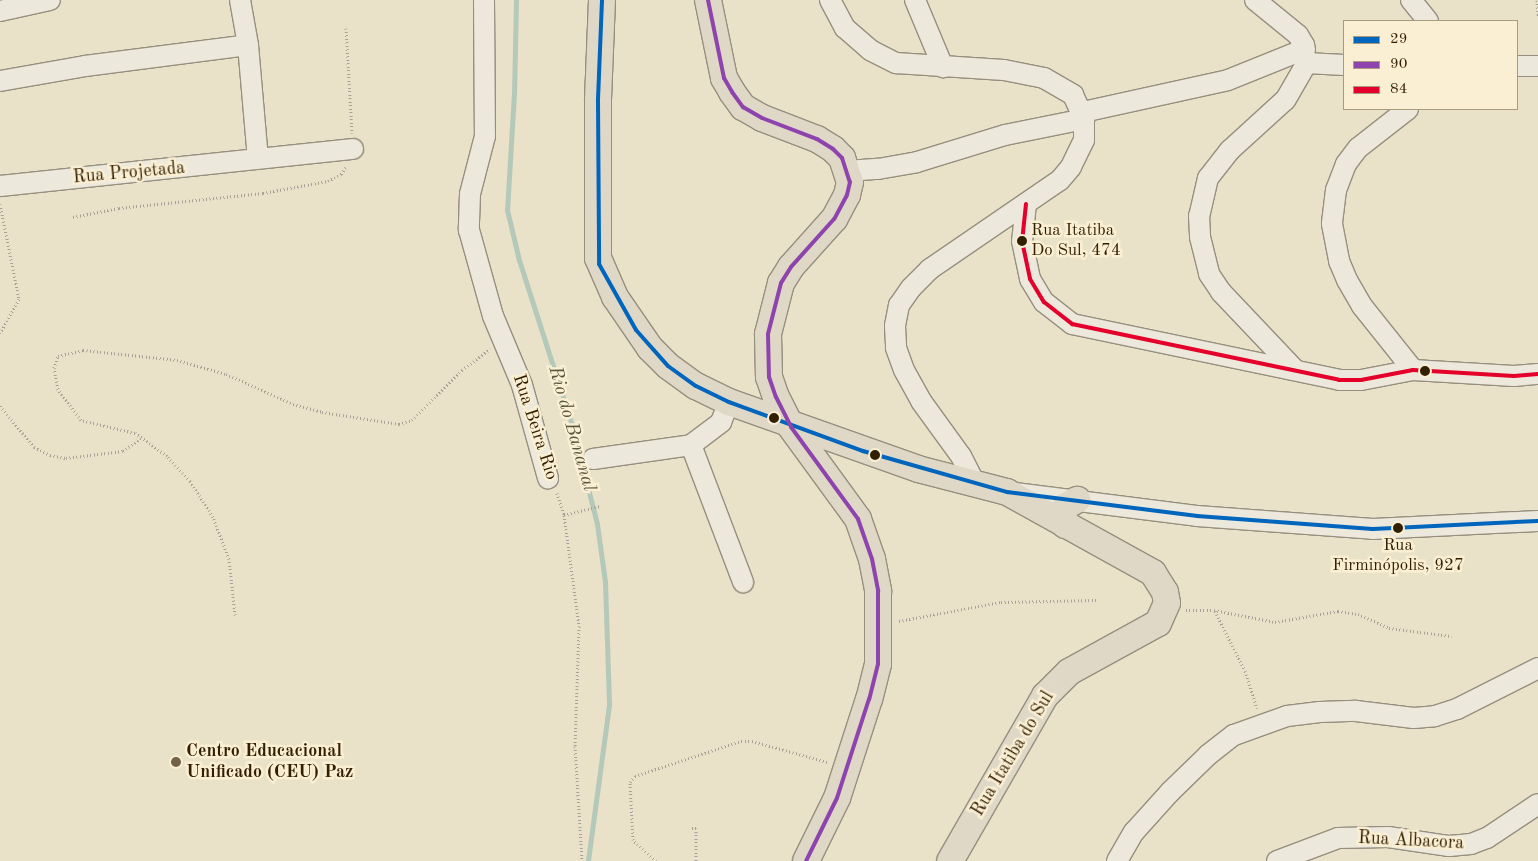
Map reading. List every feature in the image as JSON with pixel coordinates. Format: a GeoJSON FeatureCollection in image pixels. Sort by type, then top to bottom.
{"type":"FeatureCollection","features":[{"type":"Feature","properties":{"kind":"main road","name":"Rua Itatiba do Sul"},"geometry":{"type":"LineString","coordinates":[[602,0],[598,258],[603,275],[636,330],[662,360],[696,386],[729,402],[791,427],[944,475],[1008,492],[1153,573],[1165,592],[1167,603],[1164,614],[1158,623],[1069,672],[1054,686],[1033,714],[950,861]]}},
{"type":"Feature","properties":{"kind":"main road"},"geometry":{"type":"LineString","coordinates":[[708,0],[724,78],[732,92],[743,106],[762,118],[817,139],[832,149],[842,158],[850,182],[842,205],[821,236],[791,267],[781,282],[771,314],[768,334],[769,377],[791,427],[839,490],[864,532],[878,591],[880,625],[878,664],[847,767],[823,831],[806,861]]}},
{"type":"Feature","properties":{"kind":"main road"},"geometry":{"type":"LineString","coordinates":[[1065,525],[1063,512],[1066,506],[1077,500]]}},
{"type":"Feature","properties":{"kind":"street"},"geometry":{"type":"LineString","coordinates":[[0,11],[50,0]]}},
{"type":"Feature","properties":{"kind":"street"},"geometry":{"type":"LineString","coordinates":[[240,0],[248,45],[258,159]]}},
{"type":"Feature","properties":{"kind":"street","name":"Rua Beira Rio"},"geometry":{"type":"LineString","coordinates":[[484,0],[485,136],[470,194],[469,230],[476,263],[502,340],[522,385],[548,478]]}},
{"type":"Feature","properties":{"kind":"street"},"geometry":{"type":"LineString","coordinates":[[830,0],[845,28],[870,50],[896,63],[1004,70],[1044,78],[1073,95],[1083,115],[1084,140],[1071,167],[1060,180],[1026,204],[998,220],[930,269],[911,288],[899,305],[895,326],[896,348],[904,370],[940,428],[961,456],[975,483]]}},
{"type":"Feature","properties":{"kind":"street"},"geometry":{"type":"LineString","coordinates":[[916,0],[943,67]]}},
{"type":"Feature","properties":{"kind":"street"},"geometry":{"type":"LineString","coordinates":[[1255,0],[1290,25],[1305,56]]}},
{"type":"Feature","properties":{"kind":"street"},"geometry":{"type":"LineString","coordinates":[[1411,0],[1427,20]]}},
{"type":"Feature","properties":{"kind":"street"},"geometry":{"type":"LineString","coordinates":[[0,81],[85,66],[248,45]]}},
{"type":"Feature","properties":{"kind":"street"},"geometry":{"type":"LineString","coordinates":[[847,171],[917,162],[1005,135],[1228,80],[1305,56],[1343,65]]}},
{"type":"Feature","properties":{"kind":"street"},"geometry":{"type":"LineString","coordinates":[[1294,370],[1221,292],[1209,274],[1203,257],[1199,216],[1208,178],[1218,163],[1285,100],[1305,56]]}},
{"type":"Feature","properties":{"kind":"street"},"geometry":{"type":"LineString","coordinates":[[1518,66],[1538,66]]}},
{"type":"Feature","properties":{"kind":"street"},"geometry":{"type":"LineString","coordinates":[[1407,110],[1358,148],[1346,164],[1336,190],[1332,224],[1339,261],[1362,306],[1413,370]]}},
{"type":"Feature","properties":{"kind":"street","name":"Rua Projetada"},"geometry":{"type":"LineString","coordinates":[[0,186],[353,149]]}},
{"type":"Feature","properties":{"kind":"street"},"geometry":{"type":"LineString","coordinates":[[1026,204],[1022,241],[1030,279],[1044,302],[1058,316],[1072,324],[1339,380],[1361,380],[1413,370],[1514,376],[1538,374]]}},
{"type":"Feature","properties":{"kind":"street"},"geometry":{"type":"LineString","coordinates":[[593,459],[691,444],[721,422],[729,402]]}},
{"type":"Feature","properties":{"kind":"street"},"geometry":{"type":"LineString","coordinates":[[940,428],[944,475]]}},
{"type":"Feature","properties":{"kind":"street"},"geometry":{"type":"LineString","coordinates":[[691,444],[743,582]]}},
{"type":"Feature","properties":{"kind":"street"},"geometry":{"type":"LineString","coordinates":[[1008,492],[1198,516],[1373,529],[1538,521]]}},
{"type":"Feature","properties":{"kind":"street"},"geometry":{"type":"LineString","coordinates":[[1117,861],[1134,832],[1208,755],[1234,735],[1264,722],[1320,712],[1356,712],[1414,718],[1435,716],[1457,710],[1538,668]]}},
{"type":"Feature","properties":{"kind":"street","name":"Rua Albacora"},"geometry":{"type":"LineString","coordinates":[[1277,861],[1338,838],[1388,837],[1449,846],[1471,844],[1487,838],[1538,804]]}},
{"type":"Feature","properties":{"kind":"path"},"geometry":{"type":"LineString","coordinates":[[1537,0],[1538,16]]}},
{"type":"Feature","properties":{"kind":"path"},"geometry":{"type":"LineString","coordinates":[[0,204],[19,299],[0,333]]}},
{"type":"Feature","properties":{"kind":"path"},"geometry":{"type":"LineString","coordinates":[[235,615],[229,559],[213,517],[190,481],[167,456],[141,438],[82,420],[58,389],[54,368],[58,356],[83,350],[177,360],[226,374],[294,404],[322,412],[399,424],[412,420],[462,370],[502,340]]}},
{"type":"Feature","properties":{"kind":"path"},"geometry":{"type":"LineString","coordinates":[[0,406],[34,447],[50,455],[66,458],[123,451],[141,438]]}},
{"type":"Feature","properties":{"kind":"path","name":"Rua Beira Rio"},"geometry":{"type":"LineString","coordinates":[[548,478],[562,502],[579,626],[574,746],[582,861]]}},
{"type":"Feature","properties":{"kind":"path"},"geometry":{"type":"LineString","coordinates":[[564,515],[600,506]]}},
{"type":"Feature","properties":{"kind":"path"},"geometry":{"type":"LineString","coordinates":[[880,625],[1001,602],[1096,600]]}},
{"type":"Feature","properties":{"kind":"path"},"geometry":{"type":"LineString","coordinates":[[1264,722],[1245,671],[1214,610],[1275,622],[1338,611],[1358,614],[1389,628],[1451,636]]}},
{"type":"Feature","properties":{"kind":"path"},"geometry":{"type":"LineString","coordinates":[[656,861],[633,840],[630,782],[646,771],[742,741],[752,741],[847,767]]}},
{"type":"Feature","properties":{"kind":"path"},"geometry":{"type":"LineString","coordinates":[[692,828],[696,828],[696,861]]}},
{"type":"Feature","properties":{"kind":"waterway","name":"Rio do Bananal"},"geometry":{"type":"LineString","coordinates":[[516,0],[514,93],[507,210],[519,260],[572,425],[597,524],[605,582],[609,705],[588,861]]}},
{"type":"Feature","properties":{"kind":"transit line","name":"29"},"geometry":{"type":"LineString","coordinates":[[602,0],[598,101],[599,264],[636,330],[668,366],[696,386],[729,402],[863,451],[1007,492],[1197,516],[1373,529],[1538,521]]}},
{"type":"Feature","properties":{"kind":"transit line","name":"90"},"geometry":{"type":"LineString","coordinates":[[708,0],[724,78],[743,107],[762,118],[817,139],[833,149],[842,158],[850,182],[847,195],[834,219],[791,267],[781,283],[768,334],[769,377],[776,397],[791,427],[858,519],[872,559],[878,591],[878,664],[869,699],[837,798],[806,861]]}},
{"type":"Feature","properties":{"kind":"transit line","name":"84"},"geometry":{"type":"LineString","coordinates":[[1026,204],[1022,241],[1030,279],[1044,302],[1072,324],[1339,380],[1361,380],[1413,370],[1514,376],[1538,374]]}},
{"type":"Feature","properties":{"kind":"place","name":"Rua Itatiba Do Sul, 474"},"geometry":{"type":"Point","coordinates":[1022,241]}},
{"type":"Feature","properties":{"kind":"place","name":"Rua Firminópolis, 927"},"geometry":{"type":"Point","coordinates":[1398,528]}},
{"type":"Feature","properties":{"kind":"place","name":"Centro Educacional Unificado (CEU) Paz"},"geometry":{"type":"Point","coordinates":[176,762]}}]}
